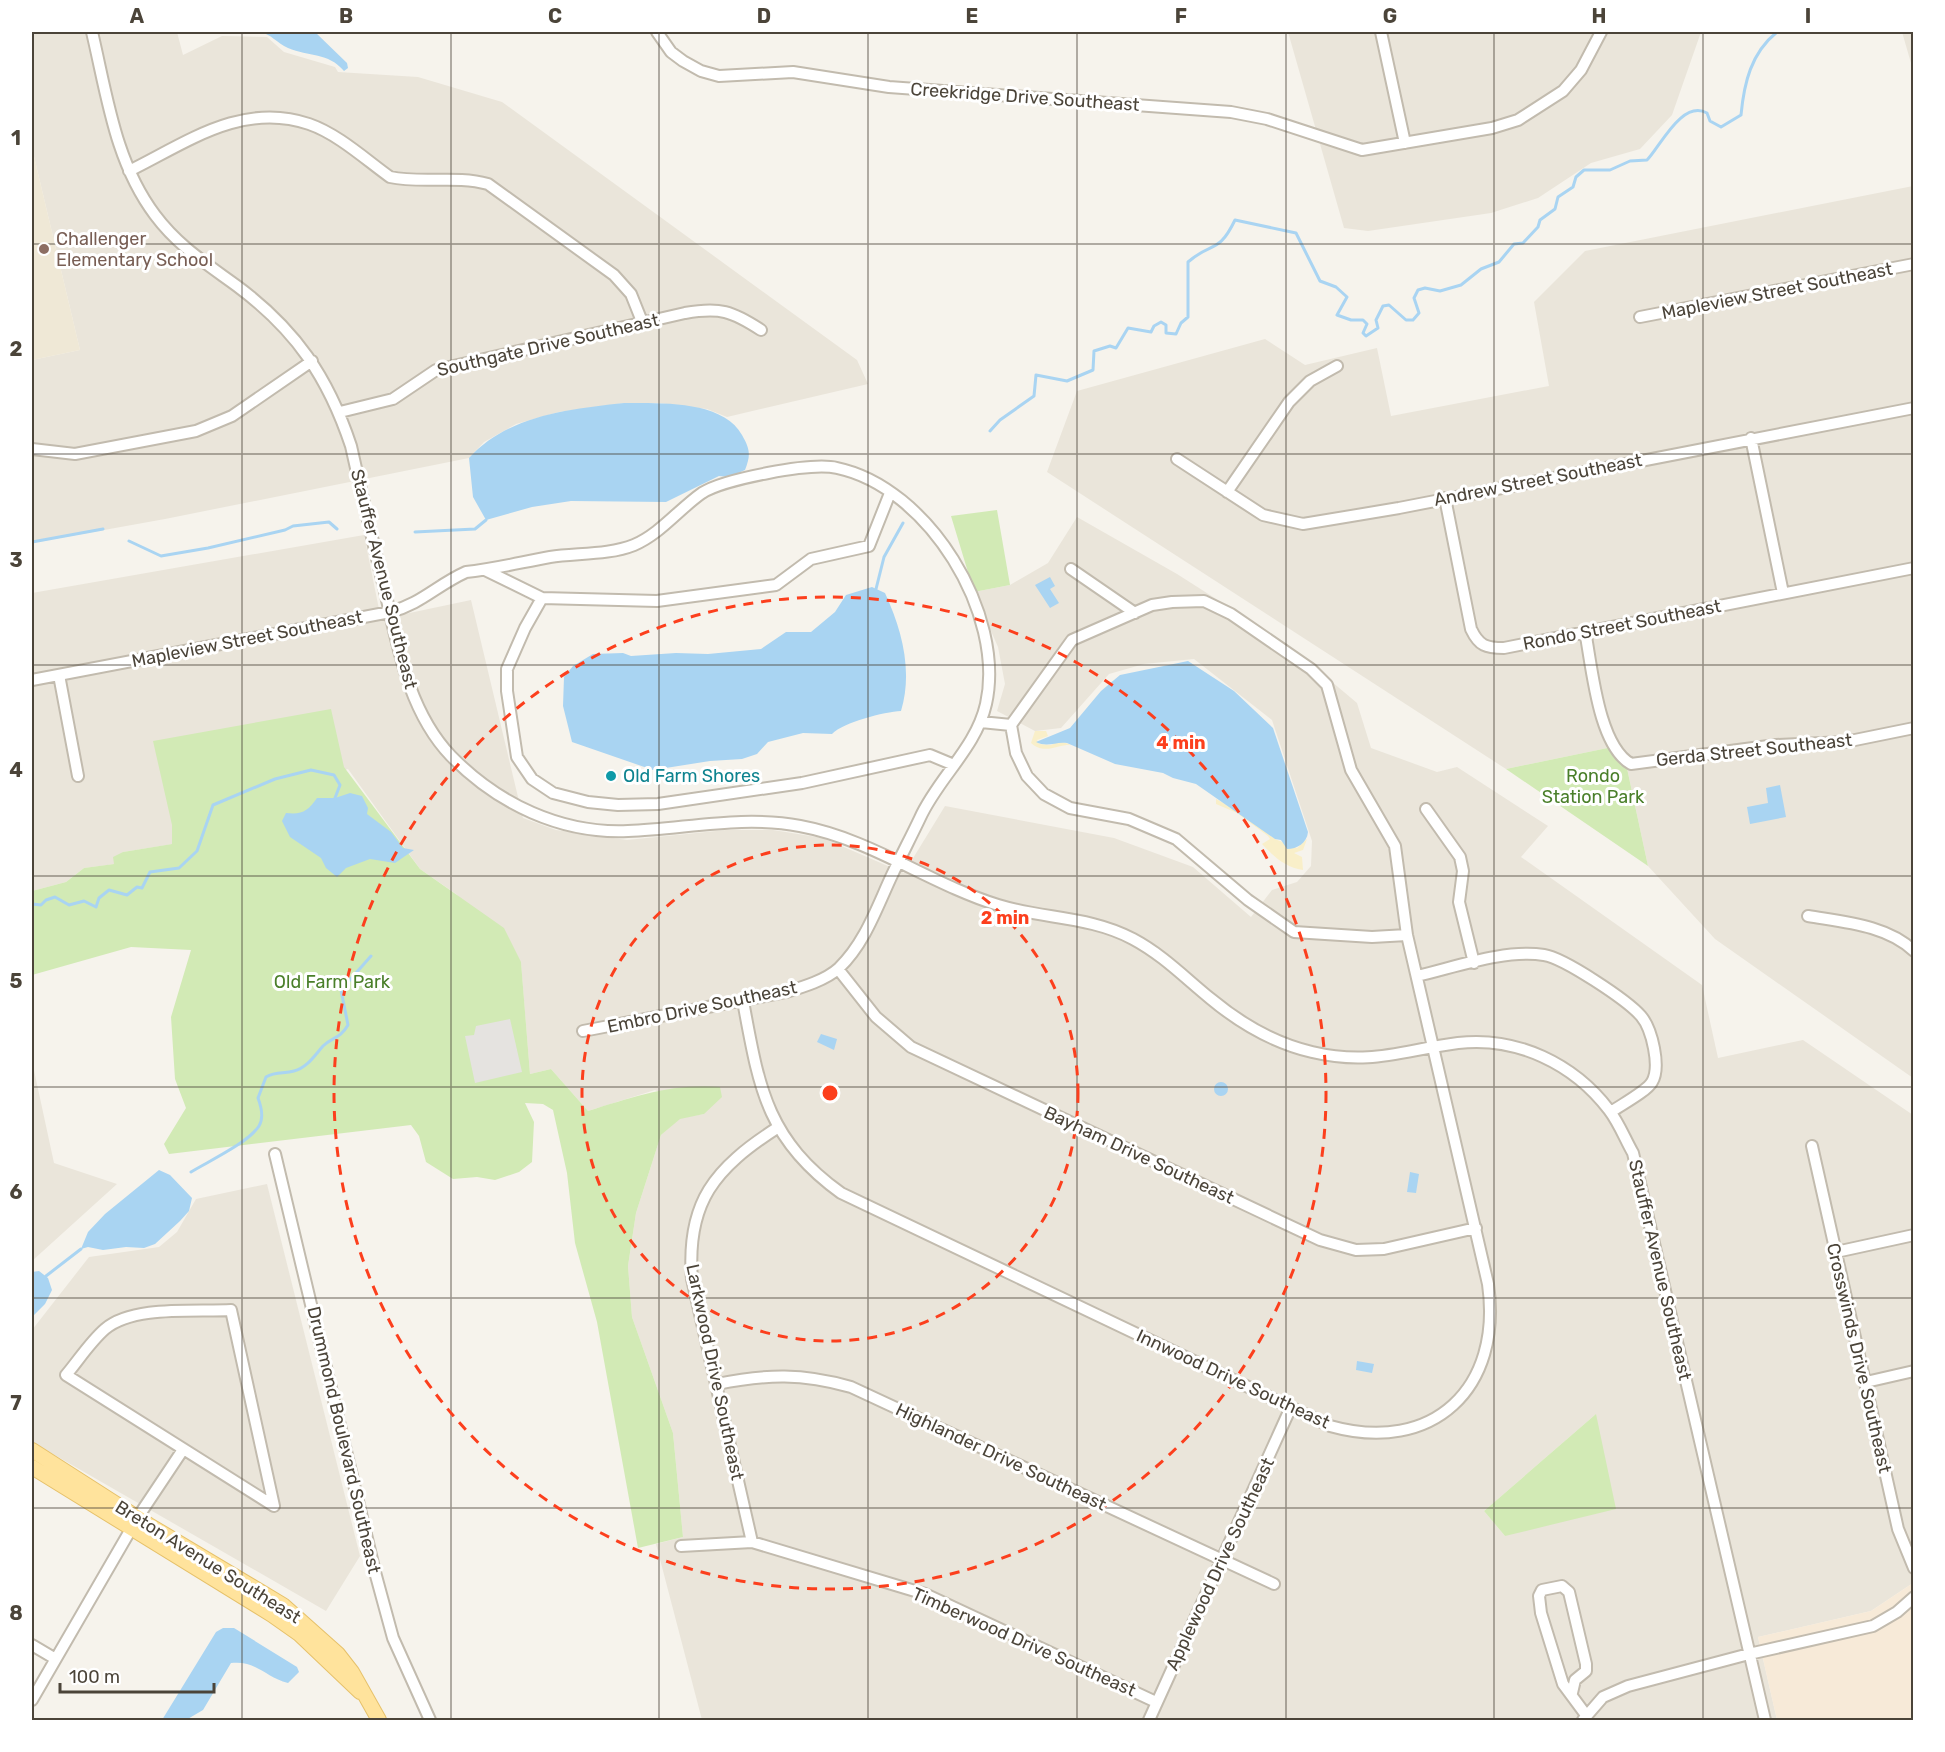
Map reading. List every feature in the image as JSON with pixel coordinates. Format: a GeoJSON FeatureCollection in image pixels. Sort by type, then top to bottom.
{"type":"FeatureCollection","features":[{"type":"Feature","properties":{"kind":"main road","name":"Breton Avenue Southeast"},"geometry":{"type":"LineString","coordinates":[[32,1450],[134,1523],[299,1634],[344,1679],[364,1695],[379,1720]]}},
{"type":"Feature","properties":{"kind":"main road","name":"Breton Avenue Southeast"},"geometry":{"type":"LineString","coordinates":[[32,1467],[134,1523]]}},
{"type":"Feature","properties":{"kind":"street","name":"Stauffer Avenue Southeast"},"geometry":{"type":"LineString","coordinates":[[92,32],[113,122],[129,171],[145,201],[174,237],[197,258],[264,307],[288,331],[312,361],[340,412],[351,446],[408,684],[429,728],[451,755],[483,783],[514,805],[538,816],[582,830],[627,831],[762,821],[801,826],[833,834],[1000,906],[1092,922],[1126,936],[1158,954],[1239,1021],[1287,1044],[1319,1053],[1361,1058],[1387,1057],[1434,1048],[1486,1042],[1538,1054],[1570,1072],[1611,1112],[1633,1154],[1637,1168],[1765,1720]]}},
{"type":"Feature","properties":{"kind":"street","name":"Creekridge Drive Southeast"},"geometry":{"type":"LineString","coordinates":[[657,32],[671,52],[683,62],[701,71],[719,76],[793,72],[889,87],[1231,112],[1267,119],[1362,150],[1492,128],[1518,120],[1539,109],[1573,81],[1601,32]]}},
{"type":"Feature","properties":{"kind":"street"},"geometry":{"type":"LineString","coordinates":[[1381,32],[1406,143]]}},
{"type":"Feature","properties":{"kind":"street"},"geometry":{"type":"LineString","coordinates":[[129,171],[227,123],[248,117],[281,117],[310,124],[390,177],[412,180],[470,179],[488,184],[614,275],[631,294],[643,324]]}},
{"type":"Feature","properties":{"kind":"street","name":"Mapleview Street Southeast"},"geometry":{"type":"LineString","coordinates":[[1640,317],[1914,264]]}},
{"type":"Feature","properties":{"kind":"street","name":"Southgate Drive Southeast"},"geometry":{"type":"LineString","coordinates":[[340,412],[393,399],[436,370],[685,313],[721,309],[741,316],[761,330]]}},
{"type":"Feature","properties":{"kind":"street"},"geometry":{"type":"LineString","coordinates":[[32,449],[75,454],[196,431],[232,416],[312,361]]}},
{"type":"Feature","properties":{"kind":"street"},"geometry":{"type":"LineString","coordinates":[[1227,492],[1288,402],[1310,381],[1337,366]]}},
{"type":"Feature","properties":{"kind":"street","name":"Andrew Street Southeast"},"geometry":{"type":"LineString","coordinates":[[1177,459],[1263,515],[1303,524],[1341,519],[1914,408]]}},
{"type":"Feature","properties":{"kind":"street"},"geometry":{"type":"LineString","coordinates":[[1751,438],[1783,593]]}},
{"type":"Feature","properties":{"kind":"street","name":"Mapleview Street Southeast"},"geometry":{"type":"LineString","coordinates":[[32,680],[390,612],[423,600],[444,582],[466,572],[633,545],[703,493],[720,484],[796,468],[822,465],[855,473],[890,493],[911,509],[936,536],[957,566],[985,628],[990,668],[986,704],[981,722]]}},
{"type":"Feature","properties":{"kind":"street"},"geometry":{"type":"LineString","coordinates":[[485,570],[542,598],[657,601],[776,585],[811,559],[869,546],[890,493]]}},
{"type":"Feature","properties":{"kind":"street","name":"Rondo Street Southeast"},"geometry":{"type":"LineString","coordinates":[[1444,498],[1471,629],[1477,641],[1487,648],[1503,648],[1914,568]]}},
{"type":"Feature","properties":{"kind":"street"},"geometry":{"type":"LineString","coordinates":[[1071,569],[1135,613]]}},
{"type":"Feature","properties":{"kind":"street"},"geometry":{"type":"LineString","coordinates":[[542,598],[525,628],[507,669],[507,691],[517,757],[532,779],[553,793],[588,802],[618,805],[658,804],[802,783],[930,755],[954,765]]}},
{"type":"Feature","properties":{"kind":"street","name":"Innwood Drive Southeast"},"geometry":{"type":"LineString","coordinates":[[743,1002],[756,1072],[777,1128],[813,1172],[841,1193],[1330,1426],[1364,1434],[1386,1434],[1431,1420],[1451,1406],[1475,1378],[1489,1344],[1491,1307],[1476,1228],[1407,935],[1395,846],[1351,770],[1327,685],[1311,669],[1231,614],[1204,601],[1152,605],[1072,640],[1011,725]]}},
{"type":"Feature","properties":{"kind":"street","name":"Gerda Street Southeast"},"geometry":{"type":"LineString","coordinates":[[1585,632],[1603,721],[1621,758],[1631,764],[1768,745],[1845,742],[1914,728]]}},
{"type":"Feature","properties":{"kind":"street"},"geometry":{"type":"LineString","coordinates":[[59,675],[78,776]]}},
{"type":"Feature","properties":{"kind":"street"},"geometry":{"type":"LineString","coordinates":[[981,722],[1011,725],[1016,753],[1023,768],[1044,794],[1070,808],[1129,819],[1176,838],[1248,900],[1294,932],[1371,937],[1407,935]]}},
{"type":"Feature","properties":{"kind":"street","name":"Embro Drive Southeast"},"geometry":{"type":"LineString","coordinates":[[583,1031],[743,1002],[799,988],[838,969],[869,924],[924,808],[939,782],[954,765],[981,722]]}},
{"type":"Feature","properties":{"kind":"street"},"geometry":{"type":"LineString","coordinates":[[1426,809],[1460,857],[1463,871],[1459,902],[1474,963]]}},
{"type":"Feature","properties":{"kind":"street"},"geometry":{"type":"LineString","coordinates":[[1808,916],[1865,927],[1912,947]]}},
{"type":"Feature","properties":{"kind":"street"},"geometry":{"type":"LineString","coordinates":[[1417,976],[1520,955],[1554,958],[1566,963],[1640,1015],[1646,1024],[1655,1058],[1656,1069],[1652,1083],[1611,1112]]}},
{"type":"Feature","properties":{"kind":"street","name":"Bayham Drive Southeast"},"geometry":{"type":"LineString","coordinates":[[838,969],[876,1017],[911,1047],[1320,1240],[1356,1250],[1384,1249],[1476,1228]]}},
{"type":"Feature","properties":{"kind":"street","name":"Larkwood Drive Southeast"},"geometry":{"type":"LineString","coordinates":[[752,1542],[692,1279],[691,1241],[705,1194],[718,1175],[742,1151],[777,1128]]}},
{"type":"Feature","properties":{"kind":"street","name":"Crosswinds Drive Southeast"},"geometry":{"type":"LineString","coordinates":[[1812,1146],[1898,1530],[1914,1568]]}},
{"type":"Feature","properties":{"kind":"street","name":"Drummond Boulevard Southeast"},"geometry":{"type":"LineString","coordinates":[[275,1154],[390,1627],[430,1720]]}},
{"type":"Feature","properties":{"kind":"street"},"geometry":{"type":"LineString","coordinates":[[1836,1252],[1914,1235]]}},
{"type":"Feature","properties":{"kind":"street"},"geometry":{"type":"LineString","coordinates":[[231,1310],[274,1506],[182,1451],[66,1375],[104,1330],[122,1318],[142,1314],[231,1310]]}},
{"type":"Feature","properties":{"kind":"street"},"geometry":{"type":"LineString","coordinates":[[1866,1382],[1914,1371]]}},
{"type":"Feature","properties":{"kind":"street","name":"Highlander Drive Southeast"},"geometry":{"type":"LineString","coordinates":[[717,1384],[782,1374],[819,1377],[851,1387],[1274,1584]]}},
{"type":"Feature","properties":{"kind":"street","name":"Applewood Drive Southeast"},"geometry":{"type":"LineString","coordinates":[[1149,1720],[1223,1562],[1291,1407]]}},
{"type":"Feature","properties":{"kind":"street"},"geometry":{"type":"LineString","coordinates":[[32,1700],[54,1658],[134,1523],[182,1451]]}},
{"type":"Feature","properties":{"kind":"street","name":"Timberwood Drive Southeast"},"geometry":{"type":"LineString","coordinates":[[681,1546],[752,1542],[925,1594],[1156,1702]]}},
{"type":"Feature","properties":{"kind":"street"},"geometry":{"type":"LineString","coordinates":[[1572,1693],[1575,1680],[1586,1671],[1584,1653],[1569,1592],[1562,1586],[1550,1586],[1542,1590],[1539,1596],[1541,1613],[1563,1684],[1572,1693],[1585,1718],[1603,1697],[1628,1686],[1749,1654],[1873,1626],[1897,1612],[1914,1597]]}},
{"type":"Feature","properties":{"kind":"street"},"geometry":{"type":"LineString","coordinates":[[32,1645],[54,1658]]}},
{"type":"Feature","properties":{"kind":"shaded area"},"geometry":{"type":"Polygon","coordinates":[[[32,32],[177,32],[183,55],[222,36],[267,37],[284,52],[335,67],[338,72],[418,77],[502,102],[857,360],[868,384],[727,417],[707,409],[659,403],[624,403],[559,412],[516,424],[484,442],[469,458],[165,519],[32,543],[32,360],[80,350],[32,148],[32,32]]]}},
{"type":"Feature","properties":{"kind":"shaded area"},"geometry":{"type":"Polygon","coordinates":[[[1288,32],[1701,32],[1672,115],[1640,149],[1591,163],[1538,198],[1491,213],[1368,231],[1344,228],[1288,32]]]}},
{"type":"Feature","properties":{"kind":"shaded area"},"geometry":{"type":"Polygon","coordinates":[[[1902,32],[1913,32],[1913,70],[1902,32]]]}},
{"type":"Feature","properties":{"kind":"shaded area","name":"Challenger Elementary School"},"geometry":{"type":"Polygon","coordinates":[[[32,148],[80,350],[32,360],[32,148]]]}},
{"type":"Feature","properties":{"kind":"shaded area"},"geometry":{"type":"Polygon","coordinates":[[[1913,186],[1913,1078],[1715,939],[1648,866],[1622,745],[1506,769],[1047,472],[1077,391],[1265,339],[1305,365],[1377,348],[1391,416],[1549,386],[1534,302],[1585,251],[1913,186]]]}},
{"type":"Feature","properties":{"kind":"shaded area"},"geometry":{"type":"Polygon","coordinates":[[[1077,517],[1177,574],[1287,644],[1357,703],[1371,748],[1437,772],[1457,767],[1548,826],[1521,857],[1702,985],[1718,1058],[1803,1040],[1913,1115],[1913,1583],[1871,1611],[1758,1637],[1777,1720],[702,1720],[656,1544],[683,1537],[673,1433],[632,1317],[628,1266],[636,1213],[661,1135],[680,1118],[704,1114],[655,1090],[588,1111],[551,1069],[530,1074],[521,963],[456,894],[420,869],[348,769],[172,825],[173,844],[123,852],[115,864],[84,868],[66,882],[32,891],[32,593],[364,535],[381,619],[471,600],[523,818],[556,830],[627,840],[726,830],[773,830],[823,838],[904,873],[945,806],[1114,838],[1193,867],[1251,917],[1272,890],[1297,882],[1311,866],[1312,841],[1272,720],[1194,659],[1144,664],[1109,674],[1061,728],[1035,731],[997,711],[1005,684],[998,647],[974,592],[1010,585],[1048,563],[1077,517]],[[1596,1414],[1484,1511],[1505,1536],[1596,1414]]]}},
{"type":"Feature","properties":{"kind":"shaded area"},"geometry":{"type":"Polygon","coordinates":[[[510,1019],[522,1072],[475,1083],[465,1036],[474,1035],[476,1026],[510,1019]]]}},
{"type":"Feature","properties":{"kind":"shaded area"},"geometry":{"type":"Polygon","coordinates":[[[32,1061],[54,1163],[117,1184],[32,1261],[32,1061]]]}},
{"type":"Feature","properties":{"kind":"shaded area"},"geometry":{"type":"Polygon","coordinates":[[[267,1184],[360,1556],[326,1611],[32,1442],[32,1330],[89,1257],[159,1247],[177,1232],[196,1199],[267,1184]]]}},
{"type":"Feature","properties":{"kind":"shaded area"},"geometry":{"type":"Polygon","coordinates":[[[1913,1583],[1913,1720],[1777,1720],[1758,1637],[1871,1611],[1913,1583]]]}},
{"type":"Feature","properties":{"kind":"green space"},"geometry":{"type":"Polygon","coordinates":[[[997,510],[1010,585],[974,592],[951,516],[997,510]]]}},
{"type":"Feature","properties":{"kind":"green space","name":"Old Farm Park"},"geometry":{"type":"Polygon","coordinates":[[[331,709],[344,767],[420,869],[504,928],[521,962],[530,1074],[551,1069],[588,1111],[669,1089],[720,1087],[722,1097],[704,1114],[680,1119],[661,1135],[636,1213],[628,1266],[632,1317],[673,1433],[683,1537],[638,1548],[597,1322],[575,1243],[567,1173],[553,1110],[543,1104],[525,1103],[534,1122],[532,1162],[519,1172],[495,1180],[477,1177],[453,1179],[426,1162],[419,1136],[411,1125],[169,1154],[164,1144],[186,1108],[175,1079],[171,1017],[191,950],[131,947],[32,975],[32,891],[66,882],[84,868],[114,864],[113,857],[123,852],[172,844],[172,825],[153,741],[331,709]]]}},
{"type":"Feature","properties":{"kind":"green space","name":"Rondo Station Park"},"geometry":{"type":"Polygon","coordinates":[[[1622,745],[1648,866],[1506,769],[1622,745]]]}},
{"type":"Feature","properties":{"kind":"green space"},"geometry":{"type":"Polygon","coordinates":[[[1596,1414],[1616,1509],[1505,1536],[1484,1511],[1596,1414]]]}},
{"type":"Feature","properties":{"kind":"sand"},"geometry":{"type":"Polygon","coordinates":[[[1035,731],[1046,731],[1048,736],[1037,740],[1039,744],[1051,745],[1059,741],[1072,745],[1047,749],[1036,747],[1031,743],[1035,731]]]}},
{"type":"Feature","properties":{"kind":"sand"},"geometry":{"type":"Polygon","coordinates":[[[1216,799],[1237,810],[1275,839],[1297,848],[1307,839],[1303,850],[1294,853],[1302,857],[1303,870],[1291,867],[1276,858],[1262,844],[1270,839],[1268,836],[1237,813],[1216,804],[1216,799]]]}},
{"type":"Feature","properties":{"kind":"water"},"geometry":{"type":"Polygon","coordinates":[[[260,32],[315,32],[347,63],[348,68],[344,71],[325,58],[288,48],[260,32]]]}},
{"type":"Feature","properties":{"kind":"water"},"geometry":{"type":"Polygon","coordinates":[[[624,403],[689,406],[721,415],[733,424],[747,444],[749,456],[745,470],[729,477],[719,476],[666,502],[571,501],[532,507],[486,520],[473,497],[469,458],[485,444],[502,432],[541,417],[582,408],[624,403]]]}},
{"type":"Feature","properties":{"kind":"water"},"geometry":{"type":"Polygon","coordinates":[[[1050,577],[1055,586],[1050,589],[1059,603],[1050,608],[1035,585],[1050,577]]]}},
{"type":"Feature","properties":{"kind":"water"},"geometry":{"type":"Polygon","coordinates":[[[872,587],[885,593],[901,636],[906,681],[901,711],[865,718],[845,725],[832,734],[803,733],[768,742],[757,754],[742,759],[710,761],[653,770],[572,742],[563,706],[564,677],[573,666],[593,654],[623,653],[631,656],[676,653],[708,654],[761,649],[786,632],[811,632],[835,612],[846,595],[872,587]]]}},
{"type":"Feature","properties":{"kind":"water"},"geometry":{"type":"Polygon","coordinates":[[[1188,661],[1234,691],[1273,728],[1308,832],[1304,842],[1298,847],[1287,849],[1281,840],[1275,839],[1196,784],[1163,773],[1115,764],[1067,743],[1036,742],[1070,728],[1101,691],[1120,675],[1188,661]]]}},
{"type":"Feature","properties":{"kind":"water"},"geometry":{"type":"Polygon","coordinates":[[[1780,785],[1786,817],[1750,824],[1747,807],[1768,803],[1766,788],[1780,785]]]}},
{"type":"Feature","properties":{"kind":"water"},"geometry":{"type":"Polygon","coordinates":[[[350,793],[362,796],[368,808],[367,814],[391,832],[403,848],[414,850],[395,863],[370,859],[346,868],[337,877],[326,868],[321,858],[290,837],[282,821],[286,813],[304,811],[317,798],[335,798],[350,793]]]}},
{"type":"Feature","properties":{"kind":"water"},"geometry":{"type":"Polygon","coordinates":[[[821,1034],[837,1039],[834,1050],[817,1042],[821,1034]]]}},
{"type":"Feature","properties":{"kind":"water"},"geometry":{"type":"Polygon","coordinates":[[[1221,1082],[1226,1084],[1228,1089],[1226,1094],[1221,1096],[1216,1094],[1214,1089],[1216,1084],[1221,1082]]]}},
{"type":"Feature","properties":{"kind":"water"},"geometry":{"type":"Polygon","coordinates":[[[159,1170],[170,1175],[192,1198],[189,1211],[180,1221],[155,1244],[144,1248],[126,1247],[103,1250],[88,1247],[81,1249],[88,1232],[105,1214],[159,1170]]]}},
{"type":"Feature","properties":{"kind":"water"},"geometry":{"type":"Polygon","coordinates":[[[1410,1172],[1419,1174],[1416,1193],[1407,1192],[1410,1172]]]}},
{"type":"Feature","properties":{"kind":"water"},"geometry":{"type":"Polygon","coordinates":[[[39,1271],[48,1278],[52,1290],[45,1304],[32,1317],[32,1272],[39,1271]]]}},
{"type":"Feature","properties":{"kind":"water"},"geometry":{"type":"Polygon","coordinates":[[[1357,1361],[1374,1364],[1372,1373],[1356,1370],[1357,1361]]]}},
{"type":"Feature","properties":{"kind":"water"},"geometry":{"type":"Polygon","coordinates":[[[223,1628],[234,1628],[297,1667],[299,1672],[288,1683],[254,1666],[231,1663],[203,1710],[186,1720],[162,1720],[216,1632],[223,1628]]]}},
{"type":"Feature","properties":{"kind":"waterway"},"geometry":{"type":"LineString","coordinates":[[990,431],[1000,420],[1034,396],[1036,375],[1067,381],[1093,370],[1094,351],[1110,346],[1116,348],[1128,328],[1151,332],[1154,326],[1161,322],[1166,325],[1166,333],[1176,334],[1181,323],[1188,317],[1188,262],[1219,243],[1235,220],[1296,233],[1320,281],[1336,287],[1347,297],[1337,315],[1351,320],[1363,320],[1367,324],[1363,333],[1366,336],[1378,328],[1376,320],[1383,306],[1389,305],[1406,320],[1413,320],[1419,313],[1414,298],[1418,290],[1425,288],[1440,291],[1461,285],[1481,269],[1499,262],[1514,244],[1523,243],[1538,227],[1540,220],[1555,209],[1558,197],[1573,187],[1576,177],[1584,170],[1610,170],[1630,161],[1647,160],[1672,126],[1689,113],[1698,110],[1707,113],[1710,121],[1721,127],[1741,115],[1750,69],[1761,49],[1777,32]]}},
{"type":"Feature","properties":{"kind":"waterway"},"geometry":{"type":"LineString","coordinates":[[415,532],[475,529],[486,520]]}},
{"type":"Feature","properties":{"kind":"waterway"},"geometry":{"type":"LineString","coordinates":[[129,541],[161,556],[208,548],[285,530],[293,526],[329,522],[337,529]]}},
{"type":"Feature","properties":{"kind":"waterway"},"geometry":{"type":"LineString","coordinates":[[876,589],[884,557],[903,523]]}},
{"type":"Feature","properties":{"kind":"waterway"},"geometry":{"type":"LineString","coordinates":[[32,542],[103,529]]}},
{"type":"Feature","properties":{"kind":"waterway"},"geometry":{"type":"LineString","coordinates":[[32,904],[41,905],[46,900],[55,897],[69,905],[84,901],[96,907],[99,898],[109,890],[127,895],[137,887],[142,888],[150,872],[179,868],[197,851],[213,805],[275,779],[311,770],[334,775],[340,785],[335,798]]}},
{"type":"Feature","properties":{"kind":"waterway"},"geometry":{"type":"LineString","coordinates":[[191,1172],[246,1139],[259,1126],[262,1116],[258,1098],[266,1077],[303,1067],[323,1046],[345,1030],[348,1025],[341,990],[371,956]]}},
{"type":"Feature","properties":{"kind":"waterway"},"geometry":{"type":"LineString","coordinates":[[46,1276],[81,1249]]}},
{"type":"Feature","properties":{"kind":"place","name":"Challenger Elementary School"},"geometry":{"type":"Point","coordinates":[44,249]}},
{"type":"Feature","properties":{"kind":"place","name":"Old Farm Shores"},"geometry":{"type":"Point","coordinates":[611,776]}}]}
